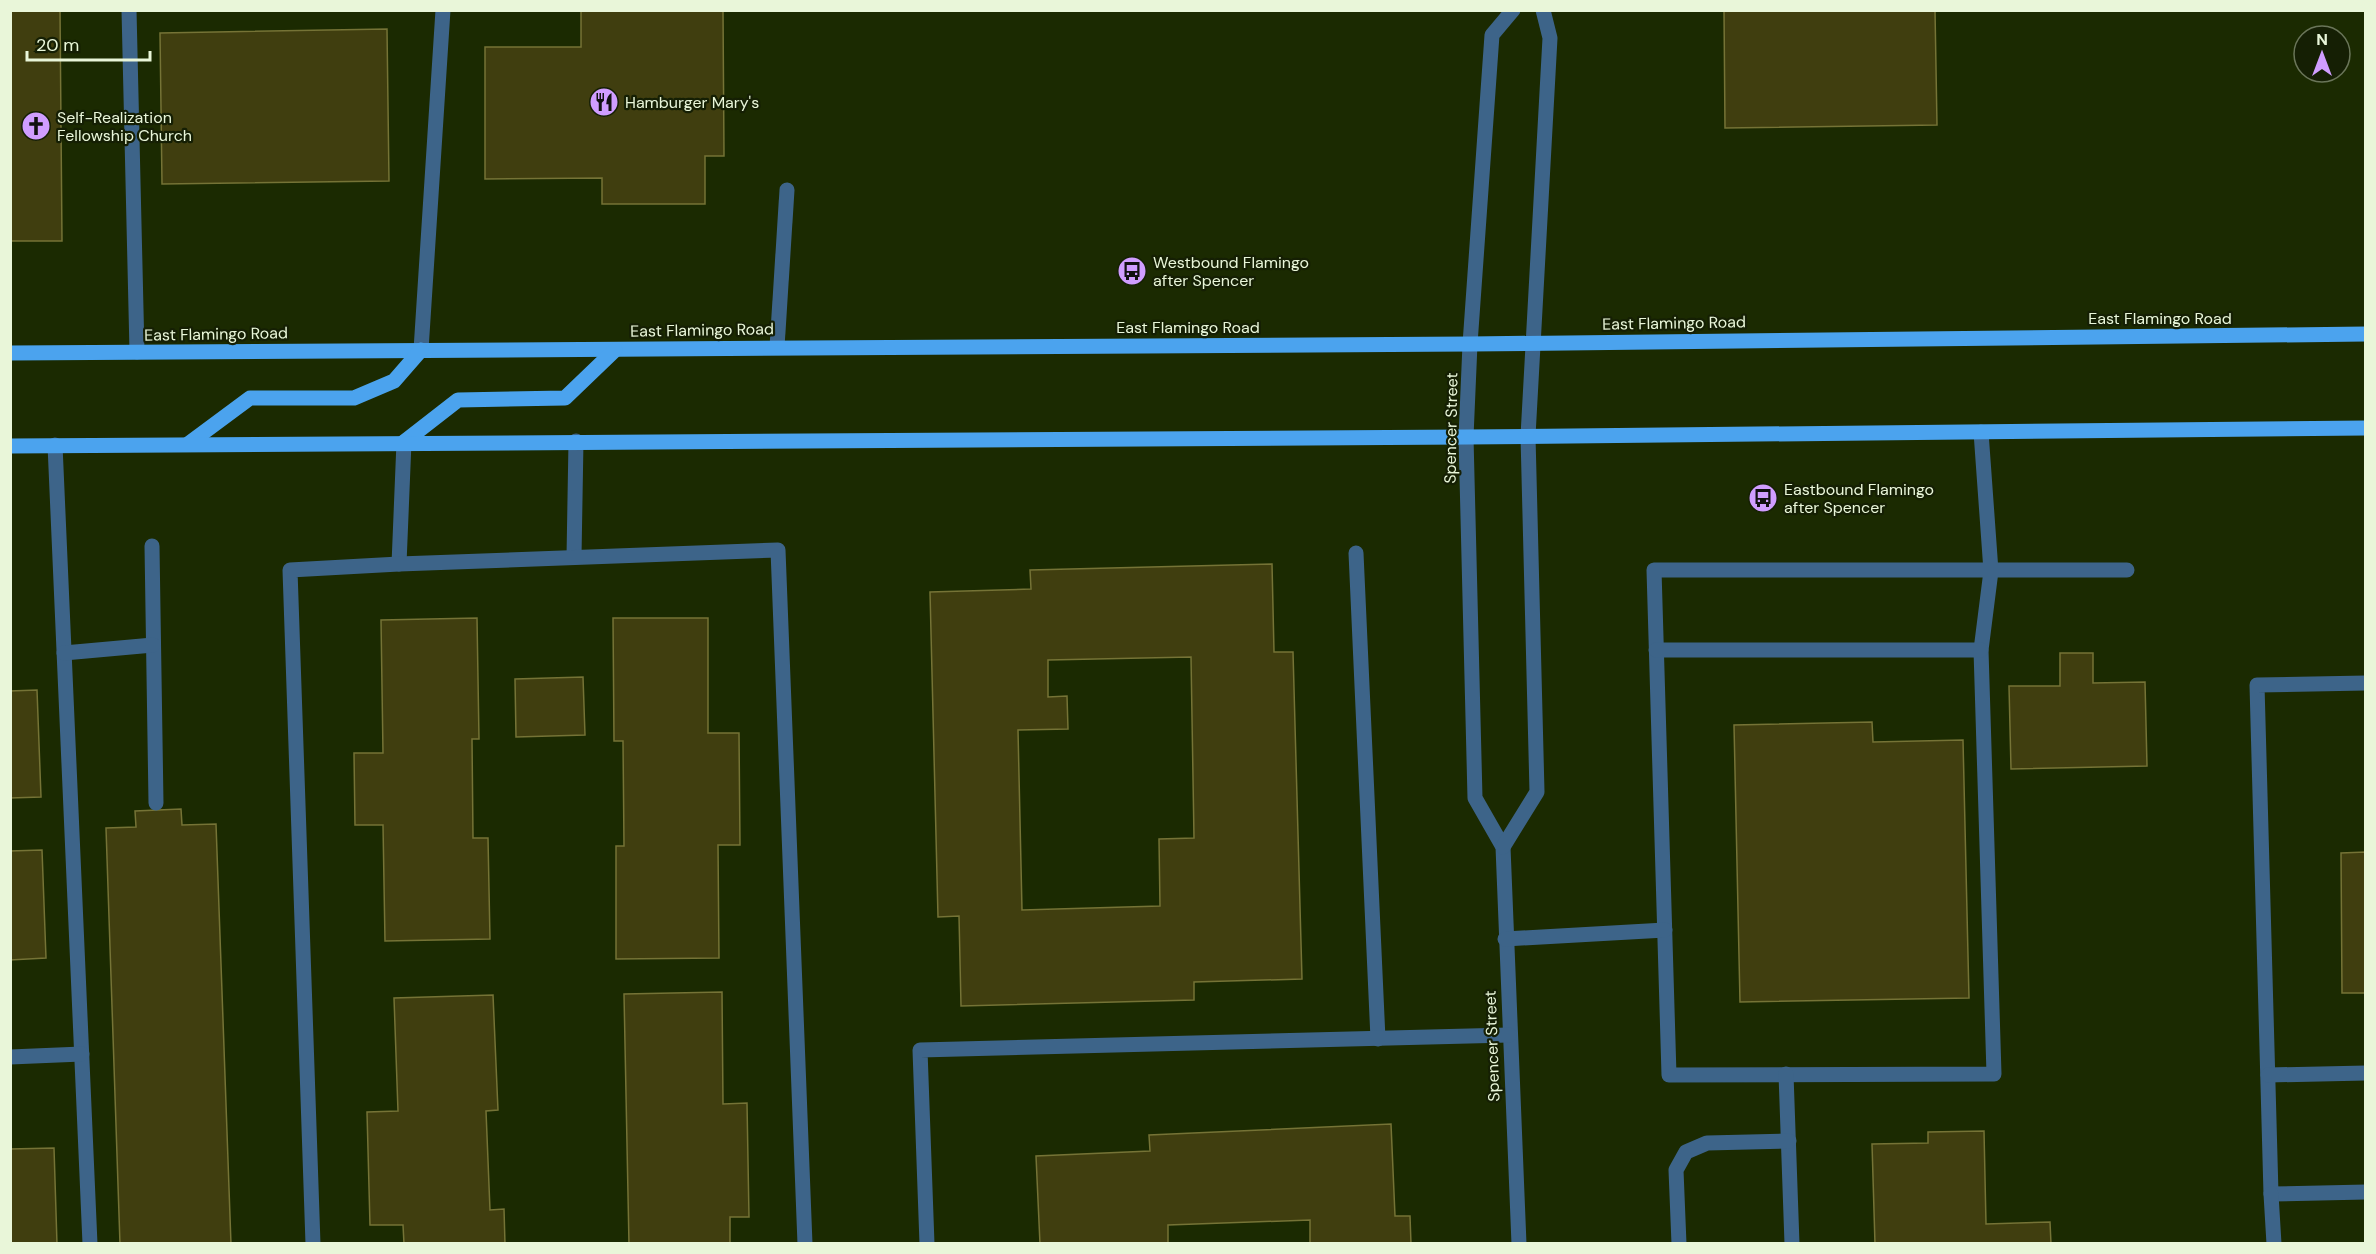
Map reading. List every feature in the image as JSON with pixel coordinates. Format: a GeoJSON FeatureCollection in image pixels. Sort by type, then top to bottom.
{"type":"FeatureCollection","features":[{"type":"Feature","properties":{"kind":"main road","name":"East Flamingo Road"},"geometry":{"type":"LineString","coordinates":[[10,353],[1470,344],[2366,334]]}},
{"type":"Feature","properties":{"kind":"main road"},"geometry":{"type":"LineString","coordinates":[[188,444],[250,398],[354,398],[394,381],[420,350]]}},
{"type":"Feature","properties":{"kind":"main road"},"geometry":{"type":"LineString","coordinates":[[404,442],[458,400],[565,398],[615,350]]}},
{"type":"Feature","properties":{"kind":"main road"},"geometry":{"type":"LineString","coordinates":[[10,446],[1467,437],[2366,428]]}},
{"type":"Feature","properties":{"kind":"street"},"geometry":{"type":"LineString","coordinates":[[129,10],[137,352]]}},
{"type":"Feature","properties":{"kind":"street"},"geometry":{"type":"LineString","coordinates":[[420,350],[443,10]]}},
{"type":"Feature","properties":{"kind":"street","name":"Spencer Street"},"geometry":{"type":"LineString","coordinates":[[1513,10],[1492,35],[1470,344],[1467,437],[1475,798],[1503,847],[1518,1244]]}},
{"type":"Feature","properties":{"kind":"street"},"geometry":{"type":"LineString","coordinates":[[1503,847],[1537,792],[1528,436],[1550,38],[1543,10]]}},
{"type":"Feature","properties":{"kind":"street"},"geometry":{"type":"LineString","coordinates":[[777,347],[787,190]]}},
{"type":"Feature","properties":{"kind":"street"},"geometry":{"type":"LineString","coordinates":[[1981,432],[1991,571],[1981,650],[1994,1074],[1669,1075],[1654,570],[1991,571],[2127,570]]}},
{"type":"Feature","properties":{"kind":"street"},"geometry":{"type":"LineString","coordinates":[[573,557],[576,441]]}},
{"type":"Feature","properties":{"kind":"street"},"geometry":{"type":"LineString","coordinates":[[399,564],[404,442]]}},
{"type":"Feature","properties":{"kind":"street"},"geometry":{"type":"LineString","coordinates":[[55,445],[90,1244]]}},
{"type":"Feature","properties":{"kind":"street"},"geometry":{"type":"LineString","coordinates":[[152,546],[156,803]]}},
{"type":"Feature","properties":{"kind":"street"},"geometry":{"type":"LineString","coordinates":[[312,1244],[290,570],[778,550],[805,1244]]}},
{"type":"Feature","properties":{"kind":"street"},"geometry":{"type":"LineString","coordinates":[[1356,553],[1378,1039]]}},
{"type":"Feature","properties":{"kind":"street"},"geometry":{"type":"LineString","coordinates":[[64,653],[153,645]]}},
{"type":"Feature","properties":{"kind":"street"},"geometry":{"type":"LineString","coordinates":[[1656,650],[1981,650]]}},
{"type":"Feature","properties":{"kind":"street"},"geometry":{"type":"LineString","coordinates":[[2274,1244],[2257,685],[2366,683]]}},
{"type":"Feature","properties":{"kind":"street"},"geometry":{"type":"LineString","coordinates":[[1505,939],[1665,930]]}},
{"type":"Feature","properties":{"kind":"street"},"geometry":{"type":"LineString","coordinates":[[927,1244],[920,1050],[1509,1035]]}},
{"type":"Feature","properties":{"kind":"street"},"geometry":{"type":"LineString","coordinates":[[10,1057],[82,1054]]}},
{"type":"Feature","properties":{"kind":"street"},"geometry":{"type":"LineString","coordinates":[[2268,1075],[2366,1072]]}},
{"type":"Feature","properties":{"kind":"street"},"geometry":{"type":"LineString","coordinates":[[1786,1074],[1792,1244]]}},
{"type":"Feature","properties":{"kind":"street"},"geometry":{"type":"LineString","coordinates":[[1679,1244],[1676,1170],[1686,1152],[1707,1143],[1789,1141]]}},
{"type":"Feature","properties":{"kind":"street"},"geometry":{"type":"LineString","coordinates":[[2271,1194],[2366,1192]]}},
{"type":"Feature","properties":{"kind":"building","name":"Self-Realization Fellowship Church"},"geometry":{"type":"Polygon","coordinates":[[[10,10],[60,10],[62,241],[10,241],[10,10]]]}},
{"type":"Feature","properties":{"kind":"building","name":"Hamburger Mary's"},"geometry":{"type":"Polygon","coordinates":[[[581,10],[723,10],[724,156],[705,156],[705,204],[602,204],[602,178],[485,179],[485,47],[581,47],[581,10]]]}},
{"type":"Feature","properties":{"kind":"building"},"geometry":{"type":"Polygon","coordinates":[[[1724,10],[1935,10],[1937,125],[1725,128],[1724,10]]]}},
{"type":"Feature","properties":{"kind":"building"},"geometry":{"type":"Polygon","coordinates":[[[387,29],[389,181],[162,184],[160,33],[387,29]]]}},
{"type":"Feature","properties":{"kind":"building"},"geometry":{"type":"Polygon","coordinates":[[[1272,564],[1274,652],[1293,652],[1302,979],[1194,982],[1194,1000],[961,1006],[959,916],[938,917],[930,592],[1031,589],[1030,570],[1272,564]],[[1191,657],[1048,660],[1048,697],[1067,696],[1068,729],[1018,730],[1022,910],[1160,906],[1159,839],[1194,838],[1191,657]]]}},
{"type":"Feature","properties":{"kind":"building"},"geometry":{"type":"Polygon","coordinates":[[[477,618],[479,739],[472,739],[473,838],[488,838],[490,939],[385,941],[383,825],[355,825],[354,753],[383,753],[381,620],[477,618]]]}},
{"type":"Feature","properties":{"kind":"building"},"geometry":{"type":"Polygon","coordinates":[[[613,618],[708,618],[708,733],[739,733],[740,845],[718,845],[719,958],[616,959],[616,846],[624,846],[623,741],[614,741],[613,618]]]}},
{"type":"Feature","properties":{"kind":"building"},"geometry":{"type":"Polygon","coordinates":[[[2060,653],[2093,653],[2093,683],[2145,682],[2147,766],[2011,769],[2009,686],[2060,686],[2060,653]]]}},
{"type":"Feature","properties":{"kind":"building"},"geometry":{"type":"Polygon","coordinates":[[[583,677],[585,735],[516,737],[515,679],[583,677]]]}},
{"type":"Feature","properties":{"kind":"building"},"geometry":{"type":"Polygon","coordinates":[[[37,690],[41,797],[10,798],[10,691],[37,690]]]}},
{"type":"Feature","properties":{"kind":"building"},"geometry":{"type":"Polygon","coordinates":[[[1872,722],[1873,742],[1963,740],[1969,998],[1740,1002],[1734,725],[1872,722]]]}},
{"type":"Feature","properties":{"kind":"building"},"geometry":{"type":"Polygon","coordinates":[[[181,809],[182,825],[216,824],[231,1244],[120,1244],[106,828],[136,827],[135,811],[181,809]]]}},
{"type":"Feature","properties":{"kind":"building"},"geometry":{"type":"Polygon","coordinates":[[[42,850],[46,958],[10,960],[10,851],[42,850]]]}},
{"type":"Feature","properties":{"kind":"building"},"geometry":{"type":"Polygon","coordinates":[[[2366,852],[2366,993],[2342,993],[2341,853],[2366,852]]]}},
{"type":"Feature","properties":{"kind":"building"},"geometry":{"type":"Polygon","coordinates":[[[722,992],[723,1104],[747,1103],[749,1217],[730,1217],[730,1244],[629,1244],[624,994],[722,992]]]}},
{"type":"Feature","properties":{"kind":"building"},"geometry":{"type":"Polygon","coordinates":[[[493,995],[498,1110],[486,1111],[490,1210],[504,1209],[505,1244],[404,1244],[403,1225],[370,1225],[367,1112],[398,1111],[394,998],[493,995]]]}},
{"type":"Feature","properties":{"kind":"building"},"geometry":{"type":"Polygon","coordinates":[[[1391,1124],[1395,1216],[1410,1216],[1411,1244],[1310,1244],[1310,1220],[1168,1225],[1168,1244],[1040,1244],[1036,1156],[1150,1151],[1149,1135],[1391,1124]]]}},
{"type":"Feature","properties":{"kind":"building"},"geometry":{"type":"Polygon","coordinates":[[[1984,1131],[1986,1224],[2050,1222],[2051,1244],[1875,1244],[1872,1144],[1928,1143],[1928,1132],[1984,1131]]]}},
{"type":"Feature","properties":{"kind":"building"},"geometry":{"type":"Polygon","coordinates":[[[54,1148],[57,1244],[10,1244],[10,1149],[54,1148]]]}},
{"type":"Feature","properties":{"kind":"place","name":"Hamburger Mary's"},"geometry":{"type":"Point","coordinates":[604,102]}},
{"type":"Feature","properties":{"kind":"place","name":"Self-Realization Fellowship Church"},"geometry":{"type":"Point","coordinates":[36,126]}},
{"type":"Feature","properties":{"kind":"place","name":"Westbound Flamingo after Spencer"},"geometry":{"type":"Point","coordinates":[1132,271]}},
{"type":"Feature","properties":{"kind":"place","name":"Eastbound Flamingo after Spencer"},"geometry":{"type":"Point","coordinates":[1763,498]}}]}
